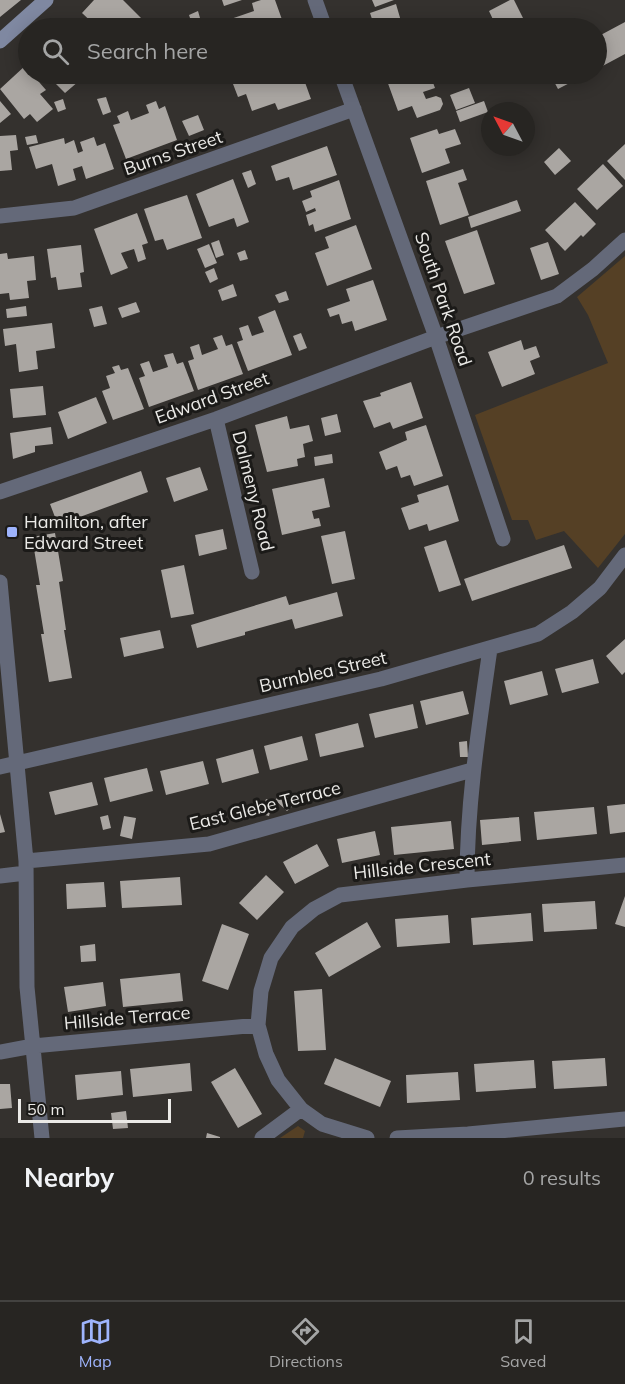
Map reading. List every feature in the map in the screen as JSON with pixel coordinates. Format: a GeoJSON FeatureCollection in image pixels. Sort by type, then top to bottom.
{"type":"FeatureCollection","features":[{"type":"Feature","properties":{"kind":"street"},"geometry":{"type":"LineString","coordinates":[[26,18],[46,0]]}},
{"type":"Feature","properties":{"kind":"street"},"geometry":{"type":"LineString","coordinates":[[315,0],[321,18]]}},
{"type":"Feature","properties":{"kind":"street"},"geometry":{"type":"LineString","coordinates":[[0,41],[18,25]]}},
{"type":"Feature","properties":{"kind":"street","name":"South Park Road"},"geometry":{"type":"LineString","coordinates":[[345,84],[436,337],[503,539]]}},
{"type":"Feature","properties":{"kind":"street","name":"Burns Street"},"geometry":{"type":"LineString","coordinates":[[0,216],[74,207],[354,109]]}},
{"type":"Feature","properties":{"kind":"street","name":"Edward Street"},"geometry":{"type":"LineString","coordinates":[[0,492],[216,419],[436,337],[557,296],[593,270],[625,240]]}},
{"type":"Feature","properties":{"kind":"street","name":"Dalmeny Road"},"geometry":{"type":"LineString","coordinates":[[216,419],[252,572]]}},
{"type":"Feature","properties":{"kind":"street","name":"Burnblea Street"},"geometry":{"type":"LineString","coordinates":[[0,767],[381,679],[538,634],[572,612],[600,588],[625,555]]}},
{"type":"Feature","properties":{"kind":"street"},"geometry":{"type":"LineString","coordinates":[[0,582],[26,867],[27,987],[42,1138]]}},
{"type":"Feature","properties":{"kind":"street"},"geometry":{"type":"LineString","coordinates":[[467,880],[467,832],[472,770],[490,649]]}},
{"type":"Feature","properties":{"kind":"street","name":"East Glebe Terrace"},"geometry":{"type":"LineString","coordinates":[[0,876],[26,867],[209,844],[472,770]]}},
{"type":"Feature","properties":{"kind":"street","name":"Hillside Crescent"},"geometry":{"type":"LineString","coordinates":[[367,1138],[319,1131],[278,1080],[266,1054],[258,1025],[261,991],[271,958],[292,927],[314,909],[340,895],[467,880],[625,866]]}},
{"type":"Feature","properties":{"kind":"street","name":"Hillside Terrace"},"geometry":{"type":"LineString","coordinates":[[0,1052],[33,1046],[258,1025]]}},
{"type":"Feature","properties":{"kind":"street"},"geometry":{"type":"LineString","coordinates":[[262,1138],[301,1109]]}},
{"type":"Feature","properties":{"kind":"street"},"geometry":{"type":"LineString","coordinates":[[396,1138],[468,1136],[625,1119]]}},
{"type":"Feature","properties":{"kind":"shaded area"},"geometry":{"type":"Polygon","coordinates":[[[625,256],[625,534],[598,568],[564,531],[536,540],[528,520],[512,520],[475,415],[608,363],[588,315],[577,297],[625,256]]]}},
{"type":"Feature","properties":{"kind":"shaded area"},"geometry":{"type":"Polygon","coordinates":[[[298,1126],[305,1131],[303,1138],[280,1138],[298,1126]]]}},
{"type":"Feature","properties":{"kind":"building"},"geometry":{"type":"Polygon","coordinates":[[[0,0],[21,0],[0,17],[0,0]]]}},
{"type":"Feature","properties":{"kind":"building"},"geometry":{"type":"Polygon","coordinates":[[[94,0],[123,0],[141,18],[87,18],[82,13],[94,0]]]}},
{"type":"Feature","properties":{"kind":"building"},"geometry":{"type":"Polygon","coordinates":[[[222,0],[242,0],[224,6],[222,0]]]}},
{"type":"Feature","properties":{"kind":"building"},"geometry":{"type":"Polygon","coordinates":[[[261,0],[275,0],[281,18],[234,18],[254,11],[252,3],[261,0]]]}},
{"type":"Feature","properties":{"kind":"building"},"geometry":{"type":"Polygon","coordinates":[[[372,0],[394,0],[375,7],[372,0]]]}},
{"type":"Feature","properties":{"kind":"building"},"geometry":{"type":"Polygon","coordinates":[[[514,0],[523,18],[492,18],[489,11],[514,0]]]}},
{"type":"Feature","properties":{"kind":"building"},"geometry":{"type":"Polygon","coordinates":[[[396,4],[400,18],[372,18],[370,13],[396,4]]]}},
{"type":"Feature","properties":{"kind":"building"},"geometry":{"type":"Polygon","coordinates":[[[198,11],[200,18],[190,18],[189,15],[198,11]]]}},
{"type":"Feature","properties":{"kind":"building"},"geometry":{"type":"Polygon","coordinates":[[[625,22],[625,54],[607,64],[607,32],[625,22]]]}},
{"type":"Feature","properties":{"kind":"building"},"geometry":{"type":"Polygon","coordinates":[[[18,72],[18,84],[41,84],[46,90],[40,94],[53,109],[37,122],[30,114],[24,119],[0,89],[18,72]]]}},
{"type":"Feature","properties":{"kind":"building"},"geometry":{"type":"Polygon","coordinates":[[[56,84],[76,84],[65,93],[56,84]]]}},
{"type":"Feature","properties":{"kind":"building"},"geometry":{"type":"Polygon","coordinates":[[[233,84],[306,84],[311,99],[278,110],[275,103],[252,111],[246,94],[238,97],[233,84]]]}},
{"type":"Feature","properties":{"kind":"building"},"geometry":{"type":"Polygon","coordinates":[[[388,84],[434,84],[435,88],[423,92],[426,99],[436,96],[441,98],[443,104],[440,110],[417,118],[412,106],[398,111],[388,84]]]}},
{"type":"Feature","properties":{"kind":"building"},"geometry":{"type":"Polygon","coordinates":[[[555,84],[568,84],[558,89],[555,84]]]}},
{"type":"Feature","properties":{"kind":"building"},"geometry":{"type":"Polygon","coordinates":[[[469,88],[475,103],[456,110],[450,95],[469,88]]]}},
{"type":"Feature","properties":{"kind":"building"},"geometry":{"type":"Polygon","coordinates":[[[106,97],[111,112],[103,115],[97,99],[106,97]]]}},
{"type":"Feature","properties":{"kind":"building"},"geometry":{"type":"Polygon","coordinates":[[[63,99],[66,109],[58,112],[54,102],[63,99]]]}},
{"type":"Feature","properties":{"kind":"building"},"geometry":{"type":"Polygon","coordinates":[[[0,101],[11,114],[0,123],[0,101]]]}},
{"type":"Feature","properties":{"kind":"building"},"geometry":{"type":"Polygon","coordinates":[[[156,101],[159,109],[165,106],[177,140],[126,159],[113,125],[120,123],[117,116],[128,111],[131,120],[149,113],[146,105],[156,101]]]}},
{"type":"Feature","properties":{"kind":"building"},"geometry":{"type":"Polygon","coordinates":[[[481,102],[481,114],[460,122],[456,111],[481,102]]]}},
{"type":"Feature","properties":{"kind":"building"},"geometry":{"type":"Polygon","coordinates":[[[198,115],[204,130],[189,136],[182,121],[198,115]]]}},
{"type":"Feature","properties":{"kind":"building"},"geometry":{"type":"Polygon","coordinates":[[[437,129],[439,134],[455,129],[461,144],[445,149],[450,163],[422,173],[410,138],[437,129]]]}},
{"type":"Feature","properties":{"kind":"building"},"geometry":{"type":"Polygon","coordinates":[[[16,135],[18,150],[10,151],[12,170],[0,171],[0,136],[16,135]]]}},
{"type":"Feature","properties":{"kind":"building"},"geometry":{"type":"Polygon","coordinates":[[[36,135],[38,143],[27,145],[25,137],[36,135]]]}},
{"type":"Feature","properties":{"kind":"building"},"geometry":{"type":"Polygon","coordinates":[[[94,137],[97,146],[105,143],[114,169],[86,179],[82,166],[73,169],[76,180],[58,186],[52,164],[36,169],[29,147],[64,138],[65,144],[74,140],[78,153],[83,151],[80,142],[94,137]]]}},
{"type":"Feature","properties":{"kind":"building"},"geometry":{"type":"Polygon","coordinates":[[[625,144],[625,180],[607,161],[625,144]]]}},
{"type":"Feature","properties":{"kind":"building"},"geometry":{"type":"Polygon","coordinates":[[[327,146],[337,175],[293,190],[289,177],[276,181],[271,166],[327,146]]]}},
{"type":"Feature","properties":{"kind":"building"},"geometry":{"type":"Polygon","coordinates":[[[559,148],[571,161],[555,175],[544,162],[559,148]]]}},
{"type":"Feature","properties":{"kind":"building"},"geometry":{"type":"Polygon","coordinates":[[[603,164],[623,186],[597,210],[577,189],[603,164]]]}},
{"type":"Feature","properties":{"kind":"building"},"geometry":{"type":"Polygon","coordinates":[[[463,169],[467,180],[458,183],[469,215],[440,225],[426,181],[463,169]]]}},
{"type":"Feature","properties":{"kind":"building"},"geometry":{"type":"Polygon","coordinates":[[[251,170],[256,184],[248,188],[242,173],[251,170]]]}},
{"type":"Feature","properties":{"kind":"building"},"geometry":{"type":"Polygon","coordinates":[[[233,179],[249,222],[237,227],[234,218],[209,227],[196,194],[233,179]]]}},
{"type":"Feature","properties":{"kind":"building"},"geometry":{"type":"Polygon","coordinates":[[[339,180],[351,219],[315,232],[313,224],[309,226],[306,215],[316,211],[315,208],[306,212],[302,201],[312,197],[310,191],[339,180]]]}},
{"type":"Feature","properties":{"kind":"building"},"geometry":{"type":"Polygon","coordinates":[[[187,195],[202,238],[167,250],[163,239],[155,241],[144,209],[187,195]]]}},
{"type":"Feature","properties":{"kind":"building"},"geometry":{"type":"Polygon","coordinates":[[[517,200],[521,211],[471,228],[468,217],[517,200]]]}},
{"type":"Feature","properties":{"kind":"building"},"geometry":{"type":"Polygon","coordinates":[[[575,202],[596,224],[565,251],[545,230],[575,202]]]}},
{"type":"Feature","properties":{"kind":"building"},"geometry":{"type":"Polygon","coordinates":[[[137,213],[148,243],[142,245],[146,259],[138,262],[134,249],[121,253],[128,268],[111,275],[94,229],[137,213]]]}},
{"type":"Feature","properties":{"kind":"building"},"geometry":{"type":"Polygon","coordinates":[[[356,225],[372,269],[327,286],[315,253],[329,248],[325,237],[356,225]]]}},
{"type":"Feature","properties":{"kind":"building"},"geometry":{"type":"Polygon","coordinates":[[[477,230],[495,284],[464,294],[445,241],[477,230]]]}},
{"type":"Feature","properties":{"kind":"building"},"geometry":{"type":"Polygon","coordinates":[[[219,240],[224,255],[216,258],[211,243],[219,240]]]}},
{"type":"Feature","properties":{"kind":"building"},"geometry":{"type":"Polygon","coordinates":[[[548,242],[559,274],[541,280],[530,248],[548,242]]]}},
{"type":"Feature","properties":{"kind":"building"},"geometry":{"type":"Polygon","coordinates":[[[209,244],[217,263],[205,268],[197,249],[209,244]]]}},
{"type":"Feature","properties":{"kind":"building"},"geometry":{"type":"Polygon","coordinates":[[[81,245],[84,272],[80,273],[82,287],[58,290],[56,277],[51,278],[47,249],[81,245]]]}},
{"type":"Feature","properties":{"kind":"building"},"geometry":{"type":"Polygon","coordinates":[[[245,250],[248,259],[240,261],[237,253],[245,250]]]}},
{"type":"Feature","properties":{"kind":"building"},"geometry":{"type":"Polygon","coordinates":[[[7,253],[8,259],[34,256],[36,280],[27,281],[29,298],[10,300],[9,293],[0,294],[0,254],[7,253]]]}},
{"type":"Feature","properties":{"kind":"building"},"geometry":{"type":"Polygon","coordinates":[[[214,268],[218,279],[210,283],[205,272],[214,268]]]}},
{"type":"Feature","properties":{"kind":"building"},"geometry":{"type":"Polygon","coordinates":[[[373,280],[387,320],[355,331],[352,321],[342,324],[339,314],[330,317],[327,309],[350,301],[346,289],[373,280]]]}},
{"type":"Feature","properties":{"kind":"building"},"geometry":{"type":"Polygon","coordinates":[[[233,284],[237,296],[222,301],[218,290],[233,284]]]}},
{"type":"Feature","properties":{"kind":"building"},"geometry":{"type":"Polygon","coordinates":[[[286,291],[289,300],[279,303],[275,295],[286,291]]]}},
{"type":"Feature","properties":{"kind":"building"},"geometry":{"type":"Polygon","coordinates":[[[136,302],[140,312],[122,318],[118,308],[136,302]]]}},
{"type":"Feature","properties":{"kind":"building"},"geometry":{"type":"Polygon","coordinates":[[[26,306],[27,316],[7,318],[6,309],[26,306]]]}},
{"type":"Feature","properties":{"kind":"building"},"geometry":{"type":"Polygon","coordinates":[[[102,306],[107,324],[94,327],[89,309],[102,306]]]}},
{"type":"Feature","properties":{"kind":"building"},"geometry":{"type":"Polygon","coordinates":[[[275,310],[292,355],[248,371],[237,342],[243,340],[239,328],[248,325],[252,336],[264,332],[258,317],[275,310]]]}},
{"type":"Feature","properties":{"kind":"building"},"geometry":{"type":"Polygon","coordinates":[[[52,323],[55,348],[36,351],[38,369],[19,372],[16,344],[5,346],[3,329],[52,323]]]}},
{"type":"Feature","properties":{"kind":"building"},"geometry":{"type":"Polygon","coordinates":[[[301,333],[307,348],[299,351],[293,336],[301,333]]]}},
{"type":"Feature","properties":{"kind":"building"},"geometry":{"type":"Polygon","coordinates":[[[222,335],[226,346],[232,344],[243,374],[198,390],[188,361],[194,359],[190,347],[199,344],[202,355],[218,349],[213,338],[222,335]]]}},
{"type":"Feature","properties":{"kind":"building"},"geometry":{"type":"Polygon","coordinates":[[[521,340],[524,350],[536,346],[540,357],[530,361],[535,374],[502,387],[488,352],[521,340]]]}},
{"type":"Feature","properties":{"kind":"building"},"geometry":{"type":"Polygon","coordinates":[[[173,353],[177,364],[183,362],[194,391],[149,407],[139,378],[145,376],[140,364],[149,361],[153,372],[168,367],[164,355],[173,353]]]}},
{"type":"Feature","properties":{"kind":"building"},"geometry":{"type":"Polygon","coordinates":[[[119,365],[121,370],[128,368],[144,409],[113,420],[102,391],[110,388],[106,376],[115,373],[112,367],[119,365]]]}},
{"type":"Feature","properties":{"kind":"building"},"geometry":{"type":"Polygon","coordinates":[[[411,382],[423,418],[393,429],[390,422],[374,428],[363,401],[381,396],[380,393],[411,382]]]}},
{"type":"Feature","properties":{"kind":"building"},"geometry":{"type":"Polygon","coordinates":[[[43,386],[46,415],[13,418],[10,389],[43,386]]]}},
{"type":"Feature","properties":{"kind":"building"},"geometry":{"type":"Polygon","coordinates":[[[96,397],[107,423],[68,439],[58,412],[96,397]]]}},
{"type":"Feature","properties":{"kind":"building"},"geometry":{"type":"Polygon","coordinates":[[[337,414],[341,432],[325,436],[321,418],[337,414]]]}},
{"type":"Feature","properties":{"kind":"building"},"geometry":{"type":"Polygon","coordinates":[[[287,416],[290,429],[309,425],[313,441],[303,444],[305,457],[297,459],[298,466],[267,472],[255,425],[287,416]]]}},
{"type":"Feature","properties":{"kind":"building"},"geometry":{"type":"Polygon","coordinates":[[[426,425],[443,476],[414,486],[410,475],[401,478],[397,466],[386,470],[379,452],[407,440],[405,432],[426,425]]]}},
{"type":"Feature","properties":{"kind":"building"},"geometry":{"type":"Polygon","coordinates":[[[51,427],[53,444],[35,446],[35,452],[13,459],[10,433],[51,427]]]}},
{"type":"Feature","properties":{"kind":"building"},"geometry":{"type":"Polygon","coordinates":[[[332,454],[333,463],[315,466],[314,457],[332,454]]]}},
{"type":"Feature","properties":{"kind":"building"},"geometry":{"type":"Polygon","coordinates":[[[200,467],[208,490],[174,502],[166,478],[200,467]]]}},
{"type":"Feature","properties":{"kind":"building"},"geometry":{"type":"Polygon","coordinates":[[[141,471],[148,492],[58,525],[50,504],[141,471]]]}},
{"type":"Feature","properties":{"kind":"building"},"geometry":{"type":"Polygon","coordinates":[[[324,478],[330,507],[312,511],[314,519],[319,518],[321,526],[282,535],[272,489],[324,478]]]}},
{"type":"Feature","properties":{"kind":"building"},"geometry":{"type":"Polygon","coordinates":[[[448,485],[459,521],[429,531],[427,524],[409,530],[401,508],[419,502],[417,495],[448,485]]]}},
{"type":"Feature","properties":{"kind":"building"},"geometry":{"type":"Polygon","coordinates":[[[223,529],[227,549],[199,556],[195,535],[223,529]]]}},
{"type":"Feature","properties":{"kind":"building"},"geometry":{"type":"Polygon","coordinates":[[[345,531],[355,579],[332,584],[321,536],[345,531]]]}},
{"type":"Feature","properties":{"kind":"building"},"geometry":{"type":"Polygon","coordinates":[[[55,533],[63,581],[59,582],[66,630],[64,630],[72,678],[49,682],[36,585],[40,585],[32,537],[55,533]]]}},
{"type":"Feature","properties":{"kind":"building"},"geometry":{"type":"Polygon","coordinates":[[[446,540],[461,585],[439,592],[424,547],[446,540]]]}},
{"type":"Feature","properties":{"kind":"building"},"geometry":{"type":"Polygon","coordinates":[[[564,545],[572,568],[472,601],[464,579],[564,545]]]}},
{"type":"Feature","properties":{"kind":"building"},"geometry":{"type":"Polygon","coordinates":[[[184,565],[194,614],[171,618],[161,570],[184,565]]]}},
{"type":"Feature","properties":{"kind":"building"},"geometry":{"type":"Polygon","coordinates":[[[337,592],[343,616],[295,629],[292,619],[197,648],[191,625],[286,596],[289,605],[337,592]]]}},
{"type":"Feature","properties":{"kind":"building"},"geometry":{"type":"Polygon","coordinates":[[[160,630],[164,648],[124,657],[120,638],[160,630]]]}},
{"type":"Feature","properties":{"kind":"building"},"geometry":{"type":"Polygon","coordinates":[[[625,639],[625,672],[622,675],[606,656],[625,639]]]}},
{"type":"Feature","properties":{"kind":"building"},"geometry":{"type":"Polygon","coordinates":[[[593,659],[599,683],[562,693],[555,669],[593,659]]]}},
{"type":"Feature","properties":{"kind":"building"},"geometry":{"type":"Polygon","coordinates":[[[542,671],[548,695],[510,705],[504,681],[542,671]]]}},
{"type":"Feature","properties":{"kind":"building"},"geometry":{"type":"Polygon","coordinates":[[[463,691],[469,714],[426,725],[420,701],[463,691]]]}},
{"type":"Feature","properties":{"kind":"building"},"geometry":{"type":"Polygon","coordinates":[[[413,704],[418,728],[375,738],[369,714],[413,704]]]}},
{"type":"Feature","properties":{"kind":"building"},"geometry":{"type":"Polygon","coordinates":[[[358,723],[364,747],[320,757],[315,734],[358,723]]]}},
{"type":"Feature","properties":{"kind":"building"},"geometry":{"type":"Polygon","coordinates":[[[302,736],[308,760],[270,770],[264,746],[302,736]]]}},
{"type":"Feature","properties":{"kind":"building"},"geometry":{"type":"Polygon","coordinates":[[[467,741],[468,757],[460,757],[459,742],[467,741]]]}},
{"type":"Feature","properties":{"kind":"building"},"geometry":{"type":"Polygon","coordinates":[[[253,749],[259,773],[222,783],[216,759],[253,749]]]}},
{"type":"Feature","properties":{"kind":"building"},"geometry":{"type":"Polygon","coordinates":[[[203,761],[209,784],[166,795],[160,771],[203,761]]]}},
{"type":"Feature","properties":{"kind":"building"},"geometry":{"type":"Polygon","coordinates":[[[147,768],[153,791],[110,802],[104,778],[147,768]]]}},
{"type":"Feature","properties":{"kind":"building"},"geometry":{"type":"Polygon","coordinates":[[[92,782],[98,805],[55,815],[49,792],[92,782]]]}},
{"type":"Feature","properties":{"kind":"building"},"geometry":{"type":"Polygon","coordinates":[[[283,792],[295,804],[287,811],[275,800],[283,792]]]}},
{"type":"Feature","properties":{"kind":"building"},"geometry":{"type":"Polygon","coordinates":[[[266,799],[273,801],[269,816],[261,814],[266,799]]]}},
{"type":"Feature","properties":{"kind":"building"},"geometry":{"type":"Polygon","coordinates":[[[625,804],[625,832],[610,834],[607,806],[625,804]]]}},
{"type":"Feature","properties":{"kind":"building"},"geometry":{"type":"Polygon","coordinates":[[[594,807],[597,834],[537,840],[534,812],[594,807]]]}},
{"type":"Feature","properties":{"kind":"building"},"geometry":{"type":"Polygon","coordinates":[[[0,814],[5,832],[0,833],[0,814]]]}},
{"type":"Feature","properties":{"kind":"building"},"geometry":{"type":"Polygon","coordinates":[[[108,815],[111,828],[103,830],[100,817],[108,815]]]}},
{"type":"Feature","properties":{"kind":"building"},"geometry":{"type":"Polygon","coordinates":[[[124,816],[136,818],[132,839],[120,836],[124,816]]]}},
{"type":"Feature","properties":{"kind":"building"},"geometry":{"type":"Polygon","coordinates":[[[519,817],[521,841],[482,845],[480,820],[519,817]]]}},
{"type":"Feature","properties":{"kind":"building"},"geometry":{"type":"Polygon","coordinates":[[[451,821],[454,849],[394,855],[391,827],[451,821]]]}},
{"type":"Feature","properties":{"kind":"building"},"geometry":{"type":"Polygon","coordinates":[[[375,831],[380,855],[342,863],[337,839],[375,831]]]}},
{"type":"Feature","properties":{"kind":"building"},"geometry":{"type":"Polygon","coordinates":[[[317,844],[329,866],[295,884],[283,862],[317,844]]]}},
{"type":"Feature","properties":{"kind":"building"},"geometry":{"type":"Polygon","coordinates":[[[266,875],[284,892],[257,920],[239,903],[266,875]]]}},
{"type":"Feature","properties":{"kind":"building"},"geometry":{"type":"Polygon","coordinates":[[[180,877],[182,905],[122,908],[120,881],[180,877]]]}},
{"type":"Feature","properties":{"kind":"building"},"geometry":{"type":"Polygon","coordinates":[[[104,882],[106,907],[67,909],[66,884],[104,882]]]}},
{"type":"Feature","properties":{"kind":"building"},"geometry":{"type":"Polygon","coordinates":[[[625,896],[625,927],[615,924],[625,896]]]}},
{"type":"Feature","properties":{"kind":"building"},"geometry":{"type":"Polygon","coordinates":[[[595,901],[597,929],[544,932],[542,904],[595,901]]]}},
{"type":"Feature","properties":{"kind":"building"},"geometry":{"type":"Polygon","coordinates":[[[531,913],[533,941],[473,945],[471,918],[531,913]]]}},
{"type":"Feature","properties":{"kind":"building"},"geometry":{"type":"Polygon","coordinates":[[[448,915],[450,943],[397,947],[395,919],[448,915]]]}},
{"type":"Feature","properties":{"kind":"building"},"geometry":{"type":"Polygon","coordinates":[[[367,922],[381,947],[329,977],[315,953],[367,922]]]}},
{"type":"Feature","properties":{"kind":"building"},"geometry":{"type":"Polygon","coordinates":[[[222,924],[249,934],[228,990],[202,981],[222,924]]]}},
{"type":"Feature","properties":{"kind":"building"},"geometry":{"type":"Polygon","coordinates":[[[95,944],[96,961],[81,962],[80,946],[95,944]]]}},
{"type":"Feature","properties":{"kind":"building"},"geometry":{"type":"Polygon","coordinates":[[[180,973],[183,1001],[123,1007],[120,979],[180,973]]]}},
{"type":"Feature","properties":{"kind":"building"},"geometry":{"type":"Polygon","coordinates":[[[103,982],[106,1006],[68,1012],[64,987],[103,982]]]}},
{"type":"Feature","properties":{"kind":"building"},"geometry":{"type":"Polygon","coordinates":[[[322,989],[326,1050],[298,1051],[294,991],[322,989]]]}},
{"type":"Feature","properties":{"kind":"building"},"geometry":{"type":"Polygon","coordinates":[[[335,1058],[391,1081],[380,1107],[324,1084],[335,1058]]]}},
{"type":"Feature","properties":{"kind":"building"},"geometry":{"type":"Polygon","coordinates":[[[605,1058],[607,1086],[554,1089],[552,1061],[605,1058]]]}},
{"type":"Feature","properties":{"kind":"building"},"geometry":{"type":"Polygon","coordinates":[[[534,1060],[536,1088],[476,1092],[474,1064],[534,1060]]]}},
{"type":"Feature","properties":{"kind":"building"},"geometry":{"type":"Polygon","coordinates":[[[190,1063],[192,1091],[133,1097],[130,1069],[190,1063]]]}},
{"type":"Feature","properties":{"kind":"building"},"geometry":{"type":"Polygon","coordinates":[[[235,1068],[262,1114],[238,1128],[211,1082],[235,1068]]]}},
{"type":"Feature","properties":{"kind":"building"},"geometry":{"type":"Polygon","coordinates":[[[121,1071],[123,1095],[77,1100],[75,1075],[121,1071]]]}},
{"type":"Feature","properties":{"kind":"building"},"geometry":{"type":"Polygon","coordinates":[[[458,1072],[460,1100],[407,1103],[406,1075],[458,1072]]]}},
{"type":"Feature","properties":{"kind":"building"},"geometry":{"type":"Polygon","coordinates":[[[0,1084],[10,1084],[12,1108],[0,1109],[0,1084]]]}},
{"type":"Feature","properties":{"kind":"building"},"geometry":{"type":"Polygon","coordinates":[[[126,1111],[128,1128],[113,1129],[111,1113],[126,1111]]]}},
{"type":"Feature","properties":{"kind":"building"},"geometry":{"type":"Polygon","coordinates":[[[207,1133],[220,1137],[220,1138],[206,1138],[207,1133]]]}},
{"type":"Feature","properties":{"kind":"place","name":"Hamilton, after Edward Street"},"geometry":{"type":"Point","coordinates":[12,532]}}]}
